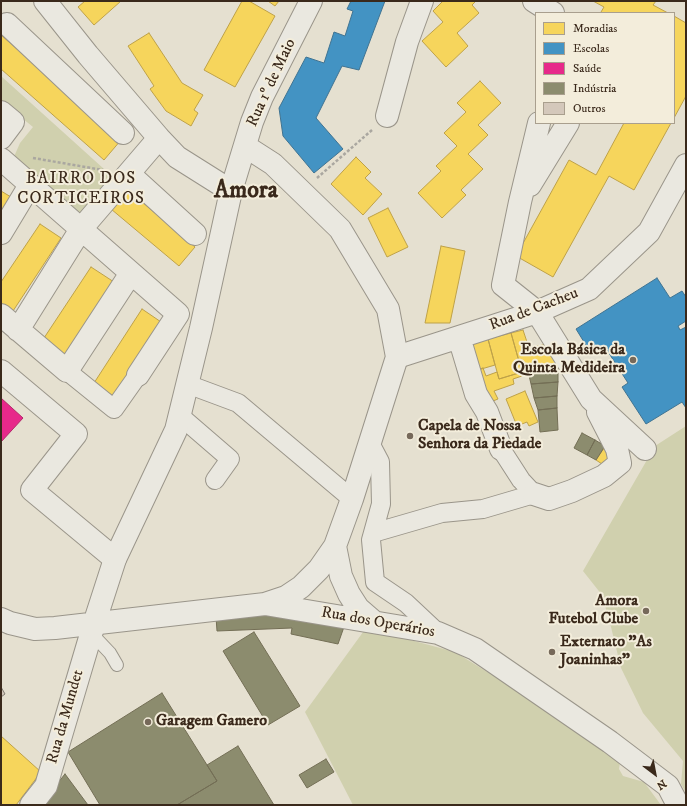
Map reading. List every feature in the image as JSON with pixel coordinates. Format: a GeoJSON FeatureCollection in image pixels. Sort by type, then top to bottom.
{"type":"FeatureCollection","features":[{"type":"Feature","properties":{"kind":"street"},"geometry":{"type":"LineString","coordinates":[[45,1],[88,55],[159,138],[178,157],[231,191]]}},
{"type":"Feature","properties":{"kind":"street","name":"Rua 1º de Maio"},"geometry":{"type":"LineString","coordinates":[[179,415],[231,191],[245,146],[262,97],[311,1]]}},
{"type":"Feature","properties":{"kind":"street"},"geometry":{"type":"LineString","coordinates":[[387,116],[407,42],[422,1]]}},
{"type":"Feature","properties":{"kind":"street"},"geometry":{"type":"LineString","coordinates":[[534,1],[551,12]]}},
{"type":"Feature","properties":{"kind":"street"},"geometry":{"type":"LineString","coordinates":[[7,24],[123,133]]}},
{"type":"Feature","properties":{"kind":"street"},"geometry":{"type":"LineString","coordinates":[[67,80],[88,55]]}},
{"type":"Feature","properties":{"kind":"street"},"geometry":{"type":"LineString","coordinates":[[1,112],[13,122],[1,138]]}},
{"type":"Feature","properties":{"kind":"street"},"geometry":{"type":"LineString","coordinates":[[458,337],[476,394],[487,412],[501,449],[521,480],[534,494],[550,499],[572,491],[604,476],[620,463],[617,449],[591,399],[537,312],[503,285],[520,202],[539,124]]}},
{"type":"Feature","properties":{"kind":"street"},"geometry":{"type":"LineString","coordinates":[[520,202],[567,124]]}},
{"type":"Feature","properties":{"kind":"street"},"geometry":{"type":"LineString","coordinates":[[18,330],[81,229],[159,138]]}},
{"type":"Feature","properties":{"kind":"street"},"geometry":{"type":"LineString","coordinates":[[245,146],[273,164],[340,229],[388,310],[397,357],[352,499],[335,546],[319,569],[301,587],[286,597],[265,604]]}},
{"type":"Feature","properties":{"kind":"street"},"geometry":{"type":"LineString","coordinates":[[1,159],[178,314],[114,409],[1,315]]}},
{"type":"Feature","properties":{"kind":"street","name":"Rua de Cacheu"},"geometry":{"type":"LineString","coordinates":[[397,357],[537,312],[589,289],[649,232],[686,165]]}},
{"type":"Feature","properties":{"kind":"street"},"geometry":{"type":"LineString","coordinates":[[128,174],[195,234]]}},
{"type":"Feature","properties":{"kind":"street"},"geometry":{"type":"LineString","coordinates":[[1,233],[30,185]]}},
{"type":"Feature","properties":{"kind":"street"},"geometry":{"type":"LineString","coordinates":[[67,371],[131,273]]}},
{"type":"Feature","properties":{"kind":"street"},"geometry":{"type":"LineString","coordinates":[[1,371],[76,434],[32,490],[115,559]]}},
{"type":"Feature","properties":{"kind":"street"},"geometry":{"type":"LineString","coordinates":[[187,384],[238,403],[352,499]]}},
{"type":"Feature","properties":{"kind":"street"},"geometry":{"type":"LineString","coordinates":[[591,399],[645,448]]}},
{"type":"Feature","properties":{"kind":"street"},"geometry":{"type":"LineString","coordinates":[[179,415],[230,459],[215,480]]}},
{"type":"Feature","properties":{"kind":"street","name":"Rua da Mundet"},"geometry":{"type":"LineString","coordinates":[[31,805],[46,786],[92,628],[115,559],[176,430],[179,415]]}},
{"type":"Feature","properties":{"kind":"street"},"geometry":{"type":"LineString","coordinates":[[370,443],[380,462],[381,504],[371,540],[375,582],[406,602],[438,633]]}},
{"type":"Feature","properties":{"kind":"street"},"geometry":{"type":"LineString","coordinates":[[373,533],[442,513],[483,510],[534,494]]}},
{"type":"Feature","properties":{"kind":"street"},"geometry":{"type":"LineString","coordinates":[[335,546],[341,576],[349,594],[358,608],[373,621]]}},
{"type":"Feature","properties":{"kind":"street","name":"Rua dos Operários"},"geometry":{"type":"LineString","coordinates":[[1,619],[10,623],[35,629],[92,628],[265,604],[438,633],[475,649],[610,742],[668,786],[678,805]]}},
{"type":"Feature","properties":{"kind":"lane"},"geometry":{"type":"LineString","coordinates":[[92,628],[117,664]]}},
{"type":"Feature","properties":{"kind":"path"},"geometry":{"type":"LineString","coordinates":[[301,192],[387,116]]}},
{"type":"Feature","properties":{"kind":"path"},"geometry":{"type":"LineString","coordinates":[[31,158],[128,174]]}},
{"type":"Feature","properties":{"kind":"green space"},"geometry":{"type":"Polygon","coordinates":[[[1,76],[114,178],[78,218],[13,159],[20,143],[33,127],[1,101],[1,76]]]}},
{"type":"Feature","properties":{"kind":"green space","name":"Amora Futebol Clube"},"geometry":{"type":"Polygon","coordinates":[[[686,426],[686,793],[681,784],[683,761],[643,713],[621,668],[602,595],[583,571],[655,446],[686,426]]]}},
{"type":"Feature","properties":{"kind":"green space"},"geometry":{"type":"Polygon","coordinates":[[[366,628],[455,652],[621,755],[619,769],[623,776],[644,782],[661,805],[353,805],[305,712],[366,628]]]}},
{"type":"Feature","properties":{"kind":"building: Moradias"},"geometry":{"type":"Polygon","coordinates":[[[85,1],[121,1],[94,25],[78,7],[85,1]]]}},
{"type":"Feature","properties":{"kind":"building: Moradias"},"geometry":{"type":"Polygon","coordinates":[[[242,1],[249,1],[275,16],[235,87],[204,70],[242,1]]]}},
{"type":"Feature","properties":{"kind":"building: Moradias"},"geometry":{"type":"Polygon","coordinates":[[[268,1],[279,1],[275,6],[268,1]]]}},
{"type":"Feature","properties":{"kind":"building: Moradias"},"geometry":{"type":"Polygon","coordinates":[[[443,1],[476,1],[472,5],[479,13],[457,33],[468,46],[446,67],[422,41],[443,22],[433,11],[443,1]]]}},
{"type":"Feature","properties":{"kind":"building: Moradias"},"geometry":{"type":"Polygon","coordinates":[[[593,1],[656,1],[653,5],[666,12],[601,12],[604,7],[593,1]]]}},
{"type":"Feature","properties":{"kind":"building: Moradias"},"geometry":{"type":"Polygon","coordinates":[[[675,17],[686,23],[686,96],[675,116],[675,17]]]}},
{"type":"Feature","properties":{"kind":"building: Moradias"},"geometry":{"type":"Polygon","coordinates":[[[149,33],[182,83],[203,95],[194,110],[198,113],[191,126],[166,111],[150,89],[154,86],[128,46],[149,33]]]}},
{"type":"Feature","properties":{"kind":"building: Moradias"},"geometry":{"type":"Polygon","coordinates":[[[1,35],[121,140],[104,160],[1,69],[1,35]]]}},
{"type":"Feature","properties":{"kind":"building: Moradias"},"geometry":{"type":"Polygon","coordinates":[[[480,81],[501,103],[478,125],[488,135],[468,154],[483,169],[461,190],[466,195],[442,218],[418,193],[441,171],[436,166],[457,146],[444,133],[466,112],[457,103],[480,81]]]}},
{"type":"Feature","properties":{"kind":"building: Moradias"},"geometry":{"type":"Polygon","coordinates":[[[623,124],[670,124],[634,190],[609,176],[553,277],[516,256],[569,160],[596,175],[623,124]]]}},
{"type":"Feature","properties":{"kind":"building: Moradias"},"geometry":{"type":"Polygon","coordinates":[[[356,157],[371,172],[365,178],[382,194],[363,215],[331,184],[356,157]]]}},
{"type":"Feature","properties":{"kind":"building: Moradias"},"geometry":{"type":"Polygon","coordinates":[[[128,190],[195,247],[179,266],[111,209],[128,190]]]}},
{"type":"Feature","properties":{"kind":"building: Moradias"},"geometry":{"type":"Polygon","coordinates":[[[1,191],[11,197],[1,213],[1,191]]]}},
{"type":"Feature","properties":{"kind":"building: Moradias"},"geometry":{"type":"Polygon","coordinates":[[[388,208],[408,247],[387,257],[368,218],[388,208]]]}},
{"type":"Feature","properties":{"kind":"building: Moradias"},"geometry":{"type":"Polygon","coordinates":[[[40,224],[61,238],[13,311],[1,303],[1,282],[40,224]]]}},
{"type":"Feature","properties":{"kind":"building: Moradias"},"geometry":{"type":"Polygon","coordinates":[[[441,246],[465,251],[450,323],[425,323],[441,246]]]}},
{"type":"Feature","properties":{"kind":"building: Moradias"},"geometry":{"type":"Polygon","coordinates":[[[91,267],[114,282],[66,356],[42,341],[91,267]]]}},
{"type":"Feature","properties":{"kind":"building: Moradias"},"geometry":{"type":"Polygon","coordinates":[[[142,309],[164,324],[116,398],[94,383],[142,309]]]}},
{"type":"Feature","properties":{"kind":"building: Moradias"},"geometry":{"type":"Polygon","coordinates":[[[523,330],[529,348],[547,344],[558,364],[522,372],[511,333],[523,330]]]}},
{"type":"Feature","properties":{"kind":"building: Moradias"},"geometry":{"type":"Polygon","coordinates":[[[511,333],[522,372],[499,379],[488,339],[511,333]]]}},
{"type":"Feature","properties":{"kind":"building: Moradias"},"geometry":{"type":"Polygon","coordinates":[[[488,339],[495,365],[478,370],[470,344],[488,339]]]}},
{"type":"Feature","properties":{"kind":"building: Moradias"},"geometry":{"type":"Polygon","coordinates":[[[483,368],[486,376],[497,372],[499,379],[522,372],[522,376],[513,379],[514,384],[494,391],[498,399],[488,403],[478,370],[483,368]]]}},
{"type":"Feature","properties":{"kind":"building: Moradias"},"geometry":{"type":"Polygon","coordinates":[[[525,391],[538,422],[529,426],[527,422],[517,426],[506,399],[525,391]]]}},
{"type":"Feature","properties":{"kind":"building: Moradias"},"geometry":{"type":"Polygon","coordinates":[[[604,448],[613,453],[605,466],[596,460],[604,448]]]}},
{"type":"Feature","properties":{"kind":"building: Moradias"},"geometry":{"type":"Polygon","coordinates":[[[1,736],[41,772],[16,805],[1,805],[1,736]]]}},
{"type":"Feature","properties":{"kind":"building: Escolas"},"geometry":{"type":"Polygon","coordinates":[[[351,1],[385,1],[359,70],[342,66],[316,118],[343,149],[314,173],[283,136],[279,108],[306,57],[324,63],[334,32],[345,36],[353,11],[347,9],[351,1]]]}},
{"type":"Feature","properties":{"kind":"building: Escolas"},"geometry":{"type":"Polygon","coordinates":[[[657,278],[670,298],[682,291],[686,297],[686,321],[678,326],[680,330],[686,327],[686,408],[682,402],[646,424],[622,387],[628,383],[605,347],[592,355],[576,329],[657,278]]]}},
{"type":"Feature","properties":{"kind":"building: Saúde"},"geometry":{"type":"Polygon","coordinates":[[[1,398],[23,418],[1,442],[1,398]]]}},
{"type":"Feature","properties":{"kind":"building: Indústria"},"geometry":{"type":"Polygon","coordinates":[[[558,364],[558,382],[531,384],[528,371],[558,364]]]}},
{"type":"Feature","properties":{"kind":"building: Indústria"},"geometry":{"type":"Polygon","coordinates":[[[558,382],[557,396],[534,398],[531,384],[558,382]]]}},
{"type":"Feature","properties":{"kind":"building: Indústria"},"geometry":{"type":"Polygon","coordinates":[[[557,396],[557,408],[538,410],[534,398],[557,396]]]}},
{"type":"Feature","properties":{"kind":"building: Indústria"},"geometry":{"type":"Polygon","coordinates":[[[557,408],[558,430],[540,432],[538,410],[557,408]]]}},
{"type":"Feature","properties":{"kind":"building: Indústria"},"geometry":{"type":"Polygon","coordinates":[[[582,433],[595,440],[587,455],[574,448],[582,433]]]}},
{"type":"Feature","properties":{"kind":"building: Indústria"},"geometry":{"type":"Polygon","coordinates":[[[595,440],[605,446],[596,460],[587,455],[595,440]]]}},
{"type":"Feature","properties":{"kind":"building: Indústria"},"geometry":{"type":"Polygon","coordinates":[[[284,614],[345,624],[338,644],[291,634],[292,628],[217,631],[216,617],[284,614]]]}},
{"type":"Feature","properties":{"kind":"building: Indústria"},"geometry":{"type":"Polygon","coordinates":[[[254,632],[300,706],[268,725],[223,651],[254,632]]]}},
{"type":"Feature","properties":{"kind":"building: Indústria","name":"Garagem Gamero"},"geometry":{"type":"Polygon","coordinates":[[[162,693],[217,781],[177,805],[100,805],[68,752],[162,693]]]}},
{"type":"Feature","properties":{"kind":"building: Indústria"},"geometry":{"type":"Polygon","coordinates":[[[238,746],[274,805],[177,805],[217,781],[207,765],[238,746]]]}},
{"type":"Feature","properties":{"kind":"building: Indústria"},"geometry":{"type":"Polygon","coordinates":[[[326,759],[334,772],[307,788],[299,775],[326,759]]]}},
{"type":"Feature","properties":{"kind":"building: Indústria"},"geometry":{"type":"Polygon","coordinates":[[[65,774],[88,805],[40,805],[65,774]]]}},
{"type":"Feature","properties":{"kind":"building: Outros"},"geometry":{"type":"Polygon","coordinates":[[[1,687],[5,694],[1,697],[1,687]]]}},
{"type":"Feature","properties":{"kind":"place","name":"Escola Básica da Quinta Medideira"},"geometry":{"type":"Point","coordinates":[633,360]}},
{"type":"Feature","properties":{"kind":"place","name":"Capela de Nossa Senhora da Piedade"},"geometry":{"type":"Point","coordinates":[410,436]}},
{"type":"Feature","properties":{"kind":"place","name":"Amora Futebol Clube"},"geometry":{"type":"Point","coordinates":[646,611]}},
{"type":"Feature","properties":{"kind":"place","name":"Externato \"As Joaninhas\""},"geometry":{"type":"Point","coordinates":[552,652]}},
{"type":"Feature","properties":{"kind":"place","name":"Garagem Gamero"},"geometry":{"type":"Point","coordinates":[148,722]}},
{"type":"Feature","properties":{"kind":"district","name":"BAIRRO DOS CORTICEIROS"},"geometry":{"type":"Point","coordinates":[81,189]}},
{"type":"Feature","properties":{"kind":"district","name":"Amora"},"geometry":{"type":"Point","coordinates":[246,192]}}]}
